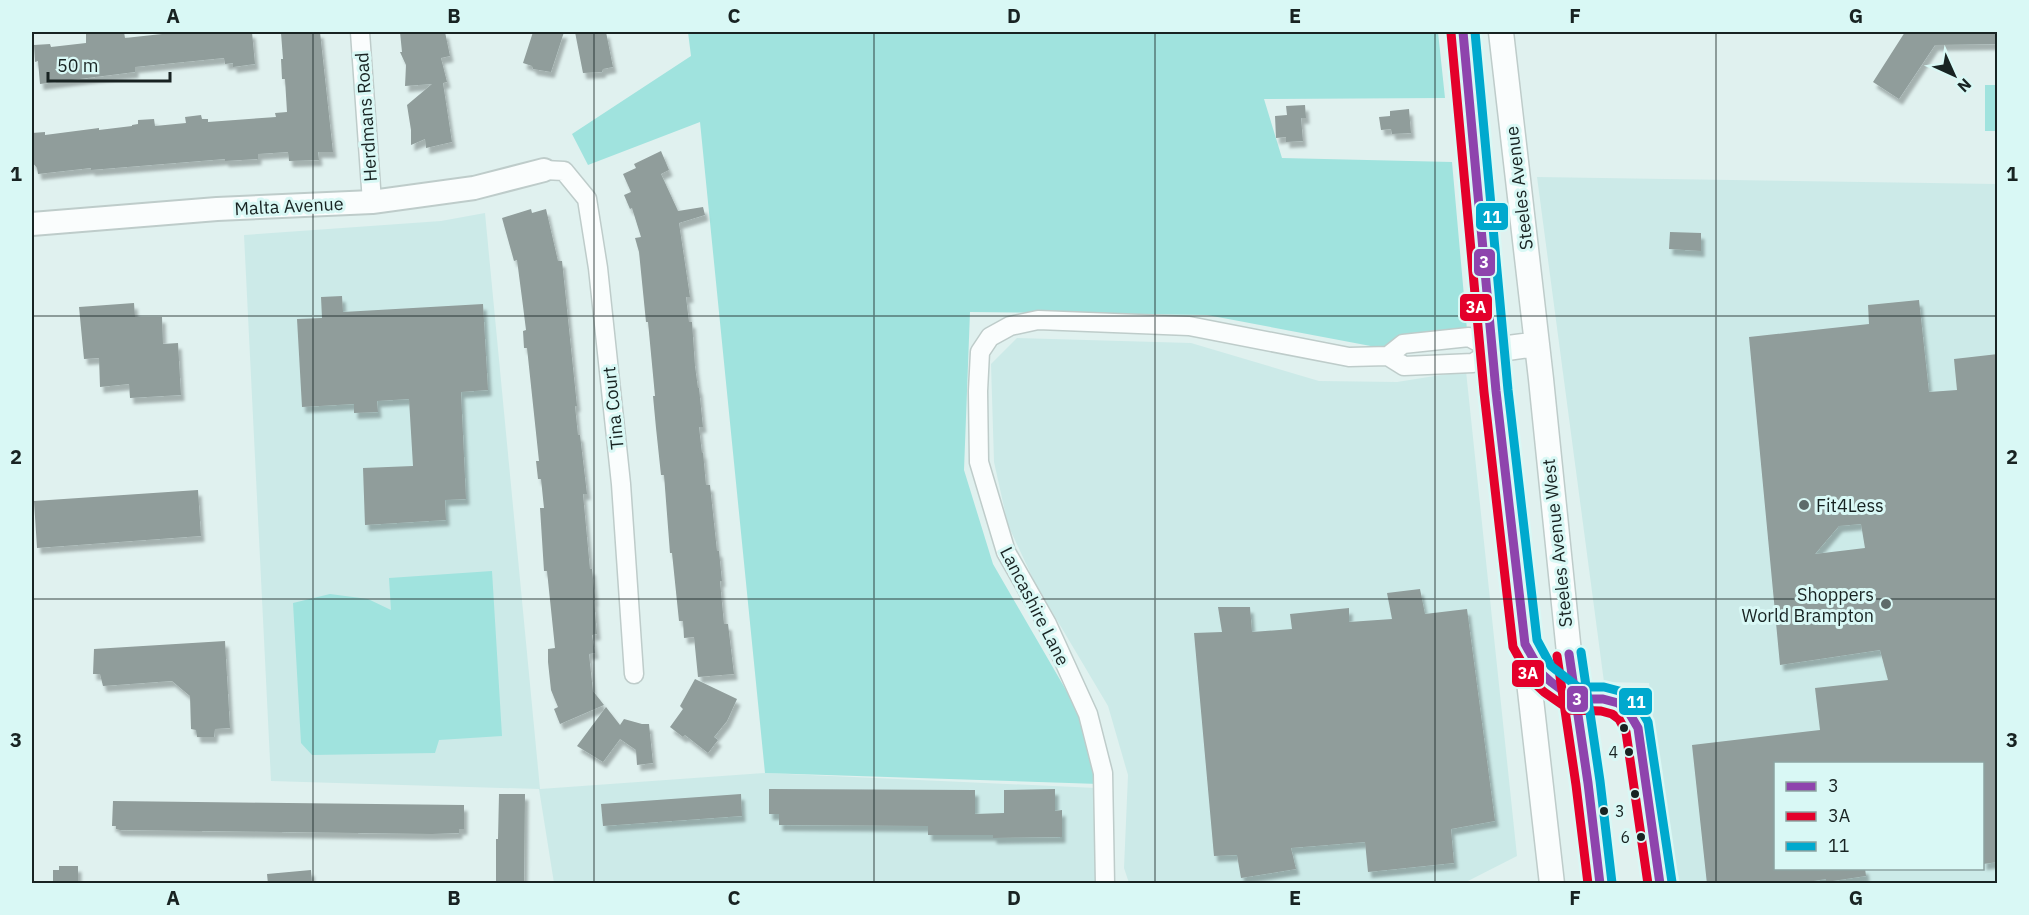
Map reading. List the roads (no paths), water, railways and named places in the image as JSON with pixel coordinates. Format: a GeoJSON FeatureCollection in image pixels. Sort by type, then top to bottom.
{"type":"FeatureCollection","features":[{"type":"Feature","properties":{"kind":"main road"},"geometry":{"type":"LineString","coordinates":[[1502,35],[1463,37],[1493,350],[1552,884]]}},
{"type":"Feature","properties":{"kind":"main road","name":"Steeles Avenue"},"geometry":{"type":"LineString","coordinates":[[1502,35],[1537,345]]}},
{"type":"Feature","properties":{"kind":"main road"},"geometry":{"type":"LineString","coordinates":[[1493,350],[1537,345]]}},
{"type":"Feature","properties":{"kind":"main road","name":"Steeles Avenue West"},"geometry":{"type":"LineString","coordinates":[[1537,345],[1574,699],[1588,783],[1600,884]]}},
{"type":"Feature","properties":{"kind":"main road"},"geometry":{"type":"LineString","coordinates":[[1525,644],[1542,674],[1574,699]]}},
{"type":"Feature","properties":{"kind":"street","name":"Herdmans Road"},"geometry":{"type":"LineString","coordinates":[[360,32],[372,202]]}},
{"type":"Feature","properties":{"kind":"street","name":"Malta Avenue"},"geometry":{"type":"LineString","coordinates":[[32,224],[217,209],[372,202],[474,188],[544,170]]}},
{"type":"Feature","properties":{"kind":"street","name":"Tina Court"},"geometry":{"type":"LineString","coordinates":[[544,170],[564,171],[587,199],[598,268],[621,484],[634,674]]}},
{"type":"Feature","properties":{"kind":"street","name":"Lancashire Lane"},"geometry":{"type":"LineString","coordinates":[[1105,884],[1103,773],[1088,714],[1047,624],[1006,552],[979,462],[978,390],[982,350],[990,337],[1010,326],[1038,320],[1189,326],[1349,357],[1388,356],[1404,366],[1473,363],[1493,350],[1469,337],[1403,345],[1388,356]]}},
{"type":"Feature","properties":{"kind":"place","name":"Fit4Less"},"geometry":{"type":"Point","coordinates":[1804,505]}},
{"type":"Feature","properties":{"kind":"place","name":"Shoppers World Brampton"},"geometry":{"type":"Point","coordinates":[1886,604]}},
{"type":"Feature","properties":{"kind":"place","name":"4"},"geometry":{"type":"Point","coordinates":[1629,752]}},
{"type":"Feature","properties":{"kind":"place","name":"3"},"geometry":{"type":"Point","coordinates":[1604,811]}},
{"type":"Feature","properties":{"kind":"place","name":"6"},"geometry":{"type":"Point","coordinates":[1641,837]}}]}
